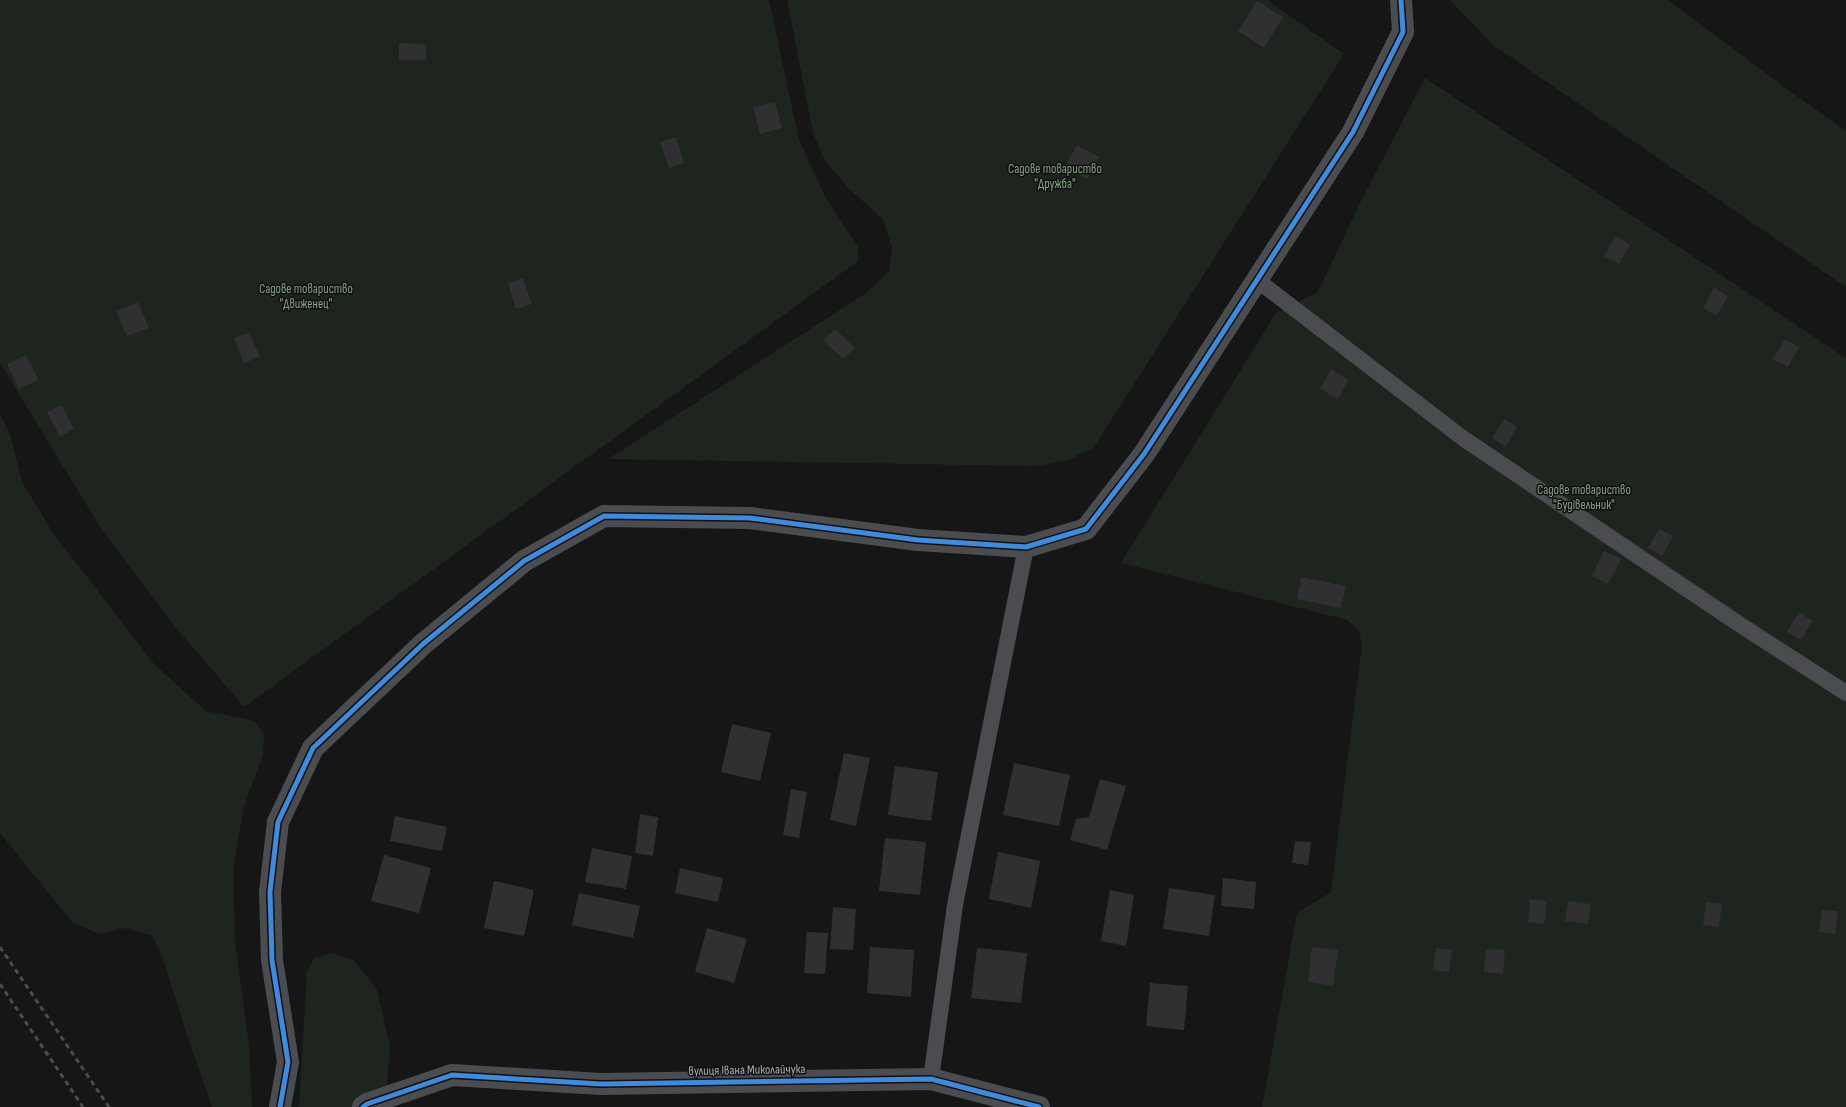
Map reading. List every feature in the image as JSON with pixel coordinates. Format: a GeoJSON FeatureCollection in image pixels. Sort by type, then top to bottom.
{"type":"FeatureCollection","features":[{"type":"Feature","properties":{"kind":"street"},"geometry":{"type":"LineString","coordinates":[[280,1107],[288,1062],[272,960],[270,892],[278,822],[313,748],[422,644],[524,561],[604,516],[750,518],[918,540],[1026,547],[1086,530],[1144,454],[1353,132],[1402,32],[1402,0]]}},
{"type":"Feature","properties":{"kind":"street","name":"вулиця Івана Миколайчука"},"geometry":{"type":"LineString","coordinates":[[363,1107],[367,1104],[452,1075],[601,1084],[931,1079],[1039,1107]]}},
{"type":"Feature","properties":{"kind":"lane"},"geometry":{"type":"LineString","coordinates":[[1257,280],[1464,439],[1739,624],[1846,693]]}},
{"type":"Feature","properties":{"kind":"lane"},"geometry":{"type":"LineString","coordinates":[[931,1079],[955,905],[1026,547]]}},
{"type":"Feature","properties":{"kind":"green space","name":"Садове товариство \"Движенец\""},"geometry":{"type":"Polygon","coordinates":[[[0,0],[769,0],[799,140],[826,198],[858,247],[858,261],[244,707],[176,628],[102,530],[0,363],[0,0]]]}},
{"type":"Feature","properties":{"kind":"green space","name":"Садове товариство \"Дружба\""},"geometry":{"type":"Polygon","coordinates":[[[787,0],[1267,0],[1344,54],[1094,447],[1068,460],[1039,466],[608,459],[866,293],[889,271],[892,248],[883,219],[848,188],[824,159],[813,133],[787,0]]]}},
{"type":"Feature","properties":{"kind":"green space"},"geometry":{"type":"Polygon","coordinates":[[[1450,0],[1668,0],[1846,131],[1846,287],[1493,45],[1450,0]]]}},
{"type":"Feature","properties":{"kind":"green space","name":"Садове товариство \"Будівельник\""},"geometry":{"type":"Polygon","coordinates":[[[1425,78],[1846,358],[1846,1107],[1262,1107],[1297,913],[1331,892],[1362,645],[1359,631],[1347,620],[1121,563],[1276,313],[1318,292],[1360,203],[1425,78]]]}},
{"type":"Feature","properties":{"kind":"green space"},"geometry":{"type":"Polygon","coordinates":[[[0,415],[10,434],[22,482],[53,533],[155,665],[206,711],[255,721],[264,734],[263,755],[244,806],[233,868],[235,942],[249,1045],[252,1107],[212,1107],[164,962],[152,935],[124,928],[99,934],[72,922],[0,833],[0,415]]]}},
{"type":"Feature","properties":{"kind":"green space"},"geometry":{"type":"Polygon","coordinates":[[[332,953],[354,960],[377,990],[390,1046],[387,1085],[363,1107],[299,1107],[307,971],[315,957],[332,953]]]}},
{"type":"Feature","properties":{"kind":"building"},"geometry":{"type":"Polygon","coordinates":[[[1257,1],[1283,17],[1264,48],[1238,31],[1257,1]]]}},
{"type":"Feature","properties":{"kind":"building"},"geometry":{"type":"Polygon","coordinates":[[[399,43],[426,44],[426,60],[399,60],[399,43]]]}},
{"type":"Feature","properties":{"kind":"building"},"geometry":{"type":"Polygon","coordinates":[[[775,102],[782,128],[760,134],[753,107],[775,102]]]}},
{"type":"Feature","properties":{"kind":"building"},"geometry":{"type":"Polygon","coordinates":[[[676,137],[684,163],[669,168],[660,142],[676,137]]]}},
{"type":"Feature","properties":{"kind":"building"},"geometry":{"type":"Polygon","coordinates":[[[1077,145],[1099,157],[1087,179],[1065,166],[1077,145]]]}},
{"type":"Feature","properties":{"kind":"building"},"geometry":{"type":"Polygon","coordinates":[[[1616,236],[1630,245],[1619,264],[1604,256],[1616,236]]]}},
{"type":"Feature","properties":{"kind":"building"},"geometry":{"type":"Polygon","coordinates":[[[523,278],[532,304],[516,309],[508,283],[523,278]]]}},
{"type":"Feature","properties":{"kind":"building"},"geometry":{"type":"Polygon","coordinates":[[[1714,288],[1728,296],[1717,316],[1703,308],[1714,288]]]}},
{"type":"Feature","properties":{"kind":"building"},"geometry":{"type":"Polygon","coordinates":[[[138,302],[149,328],[127,336],[116,311],[138,302]]]}},
{"type":"Feature","properties":{"kind":"building"},"geometry":{"type":"Polygon","coordinates":[[[835,329],[855,348],[843,359],[823,340],[835,329]]]}},
{"type":"Feature","properties":{"kind":"building"},"geometry":{"type":"Polygon","coordinates":[[[249,332],[260,357],[244,363],[234,338],[249,332]]]}},
{"type":"Feature","properties":{"kind":"building"},"geometry":{"type":"Polygon","coordinates":[[[1785,339],[1799,347],[1788,367],[1773,359],[1785,339]]]}},
{"type":"Feature","properties":{"kind":"building"},"geometry":{"type":"Polygon","coordinates":[[[26,355],[38,380],[19,389],[7,364],[26,355]]]}},
{"type":"Feature","properties":{"kind":"building"},"geometry":{"type":"Polygon","coordinates":[[[1331,369],[1349,380],[1338,399],[1320,389],[1331,369]]]}},
{"type":"Feature","properties":{"kind":"building"},"geometry":{"type":"Polygon","coordinates":[[[62,405],[74,429],[60,437],[47,412],[62,405]]]}},
{"type":"Feature","properties":{"kind":"building"},"geometry":{"type":"Polygon","coordinates":[[[1504,419],[1517,427],[1506,447],[1492,438],[1504,419]]]}},
{"type":"Feature","properties":{"kind":"building"},"geometry":{"type":"Polygon","coordinates":[[[1659,529],[1673,536],[1662,556],[1648,548],[1659,529]]]}},
{"type":"Feature","properties":{"kind":"building"},"geometry":{"type":"Polygon","coordinates":[[[1604,551],[1621,559],[1608,584],[1592,576],[1604,551]]]}},
{"type":"Feature","properties":{"kind":"building"},"geometry":{"type":"Polygon","coordinates":[[[1301,577],[1346,586],[1341,608],[1297,599],[1301,577]]]}},
{"type":"Feature","properties":{"kind":"building"},"geometry":{"type":"Polygon","coordinates":[[[1799,612],[1813,621],[1801,640],[1787,632],[1799,612]]]}},
{"type":"Feature","properties":{"kind":"building"},"geometry":{"type":"Polygon","coordinates":[[[732,724],[771,733],[760,781],[721,772],[732,724]]]}},
{"type":"Feature","properties":{"kind":"building"},"geometry":{"type":"Polygon","coordinates":[[[844,753],[870,758],[856,826],[830,820],[844,753]]]}},
{"type":"Feature","properties":{"kind":"building"},"geometry":{"type":"Polygon","coordinates":[[[1014,763],[1070,775],[1059,826],[1003,815],[1014,763]]]}},
{"type":"Feature","properties":{"kind":"building"},"geometry":{"type":"Polygon","coordinates":[[[895,766],[938,772],[931,821],[888,815],[895,766]]]}},
{"type":"Feature","properties":{"kind":"building"},"geometry":{"type":"Polygon","coordinates":[[[1100,779],[1126,786],[1107,850],[1070,840],[1076,819],[1089,817],[1100,779]]]}},
{"type":"Feature","properties":{"kind":"building"},"geometry":{"type":"Polygon","coordinates":[[[791,789],[807,792],[799,838],[783,835],[791,789]]]}},
{"type":"Feature","properties":{"kind":"building"},"geometry":{"type":"Polygon","coordinates":[[[640,814],[658,817],[653,856],[635,853],[640,814]]]}},
{"type":"Feature","properties":{"kind":"building"},"geometry":{"type":"Polygon","coordinates":[[[395,816],[447,827],[442,851],[390,841],[395,816]]]}},
{"type":"Feature","properties":{"kind":"building"},"geometry":{"type":"Polygon","coordinates":[[[885,838],[926,842],[920,895],[879,891],[885,838]]]}},
{"type":"Feature","properties":{"kind":"building"},"geometry":{"type":"Polygon","coordinates":[[[1295,841],[1311,842],[1308,865],[1292,863],[1295,841]]]}},
{"type":"Feature","properties":{"kind":"building"},"geometry":{"type":"Polygon","coordinates":[[[592,848],[632,856],[626,889],[585,882],[592,848]]]}},
{"type":"Feature","properties":{"kind":"building"},"geometry":{"type":"Polygon","coordinates":[[[998,852],[1040,861],[1031,908],[989,899],[998,852]]]}},
{"type":"Feature","properties":{"kind":"building"},"geometry":{"type":"Polygon","coordinates":[[[384,855],[431,868],[419,913],[371,901],[384,855]]]}},
{"type":"Feature","properties":{"kind":"building"},"geometry":{"type":"Polygon","coordinates":[[[680,868],[723,878],[718,902],[675,893],[680,868]]]}},
{"type":"Feature","properties":{"kind":"building"},"geometry":{"type":"Polygon","coordinates":[[[1223,878],[1256,882],[1254,909],[1221,906],[1223,878]]]}},
{"type":"Feature","properties":{"kind":"building"},"geometry":{"type":"Polygon","coordinates":[[[494,881],[534,890],[524,936],[484,928],[494,881]]]}},
{"type":"Feature","properties":{"kind":"building"},"geometry":{"type":"Polygon","coordinates":[[[1169,888],[1215,895],[1209,936],[1163,929],[1169,888]]]}},
{"type":"Feature","properties":{"kind":"building"},"geometry":{"type":"Polygon","coordinates":[[[1110,890],[1134,895],[1126,946],[1101,941],[1110,890]]]}},
{"type":"Feature","properties":{"kind":"building"},"geometry":{"type":"Polygon","coordinates":[[[579,893],[640,906],[633,938],[572,925],[579,893]]]}},
{"type":"Feature","properties":{"kind":"building"},"geometry":{"type":"Polygon","coordinates":[[[1530,899],[1547,901],[1544,924],[1528,922],[1530,899]]]}},
{"type":"Feature","properties":{"kind":"building"},"geometry":{"type":"Polygon","coordinates":[[[1568,901],[1591,904],[1588,924],[1565,921],[1568,901]]]}},
{"type":"Feature","properties":{"kind":"building"},"geometry":{"type":"Polygon","coordinates":[[[1706,902],[1722,904],[1719,927],[1703,925],[1706,902]]]}},
{"type":"Feature","properties":{"kind":"building"},"geometry":{"type":"Polygon","coordinates":[[[833,907],[856,909],[853,950],[830,949],[833,907]]]}},
{"type":"Feature","properties":{"kind":"building"},"geometry":{"type":"Polygon","coordinates":[[[1822,910],[1838,911],[1835,934],[1819,932],[1822,910]]]}},
{"type":"Feature","properties":{"kind":"building"},"geometry":{"type":"Polygon","coordinates":[[[707,928],[747,939],[734,983],[695,972],[707,928]]]}},
{"type":"Feature","properties":{"kind":"building"},"geometry":{"type":"Polygon","coordinates":[[[807,932],[828,933],[825,974],[804,973],[807,932]]]}},
{"type":"Feature","properties":{"kind":"building"},"geometry":{"type":"Polygon","coordinates":[[[870,947],[914,950],[911,997],[867,993],[870,947]]]}},
{"type":"Feature","properties":{"kind":"building"},"geometry":{"type":"Polygon","coordinates":[[[1312,947],[1338,950],[1333,986],[1308,982],[1312,947]]]}},
{"type":"Feature","properties":{"kind":"building"},"geometry":{"type":"Polygon","coordinates":[[[977,948],[1027,953],[1021,1003],[971,998],[977,948]]]}},
{"type":"Feature","properties":{"kind":"building"},"geometry":{"type":"Polygon","coordinates":[[[1436,948],[1452,950],[1449,972],[1433,970],[1436,948]]]}},
{"type":"Feature","properties":{"kind":"building"},"geometry":{"type":"Polygon","coordinates":[[[1486,949],[1505,950],[1503,974],[1484,972],[1486,949]]]}},
{"type":"Feature","properties":{"kind":"building"},"geometry":{"type":"Polygon","coordinates":[[[1150,983],[1188,986],[1184,1030],[1146,1026],[1150,983]]]}},
{"type":"Feature","properties":{"kind":"railway"},"geometry":{"type":"LineString","coordinates":[[0,947],[109,1107]]}},
{"type":"Feature","properties":{"kind":"railway"},"geometry":{"type":"LineString","coordinates":[[0,984],[83,1107]]}},
{"type":"Feature","properties":{"kind":"cycle path"},"geometry":{"type":"LineString","coordinates":[[280,1107],[288,1062],[272,960],[270,892],[278,822],[313,748],[423,644],[524,561],[604,516],[750,518],[918,540],[1026,547],[1086,529],[1144,454],[1353,132],[1403,32],[1401,0]]}},
{"type":"Feature","properties":{"kind":"cycle path"},"geometry":{"type":"LineString","coordinates":[[363,1107],[367,1104],[452,1075],[601,1084],[931,1079],[1039,1107]]}}]}
